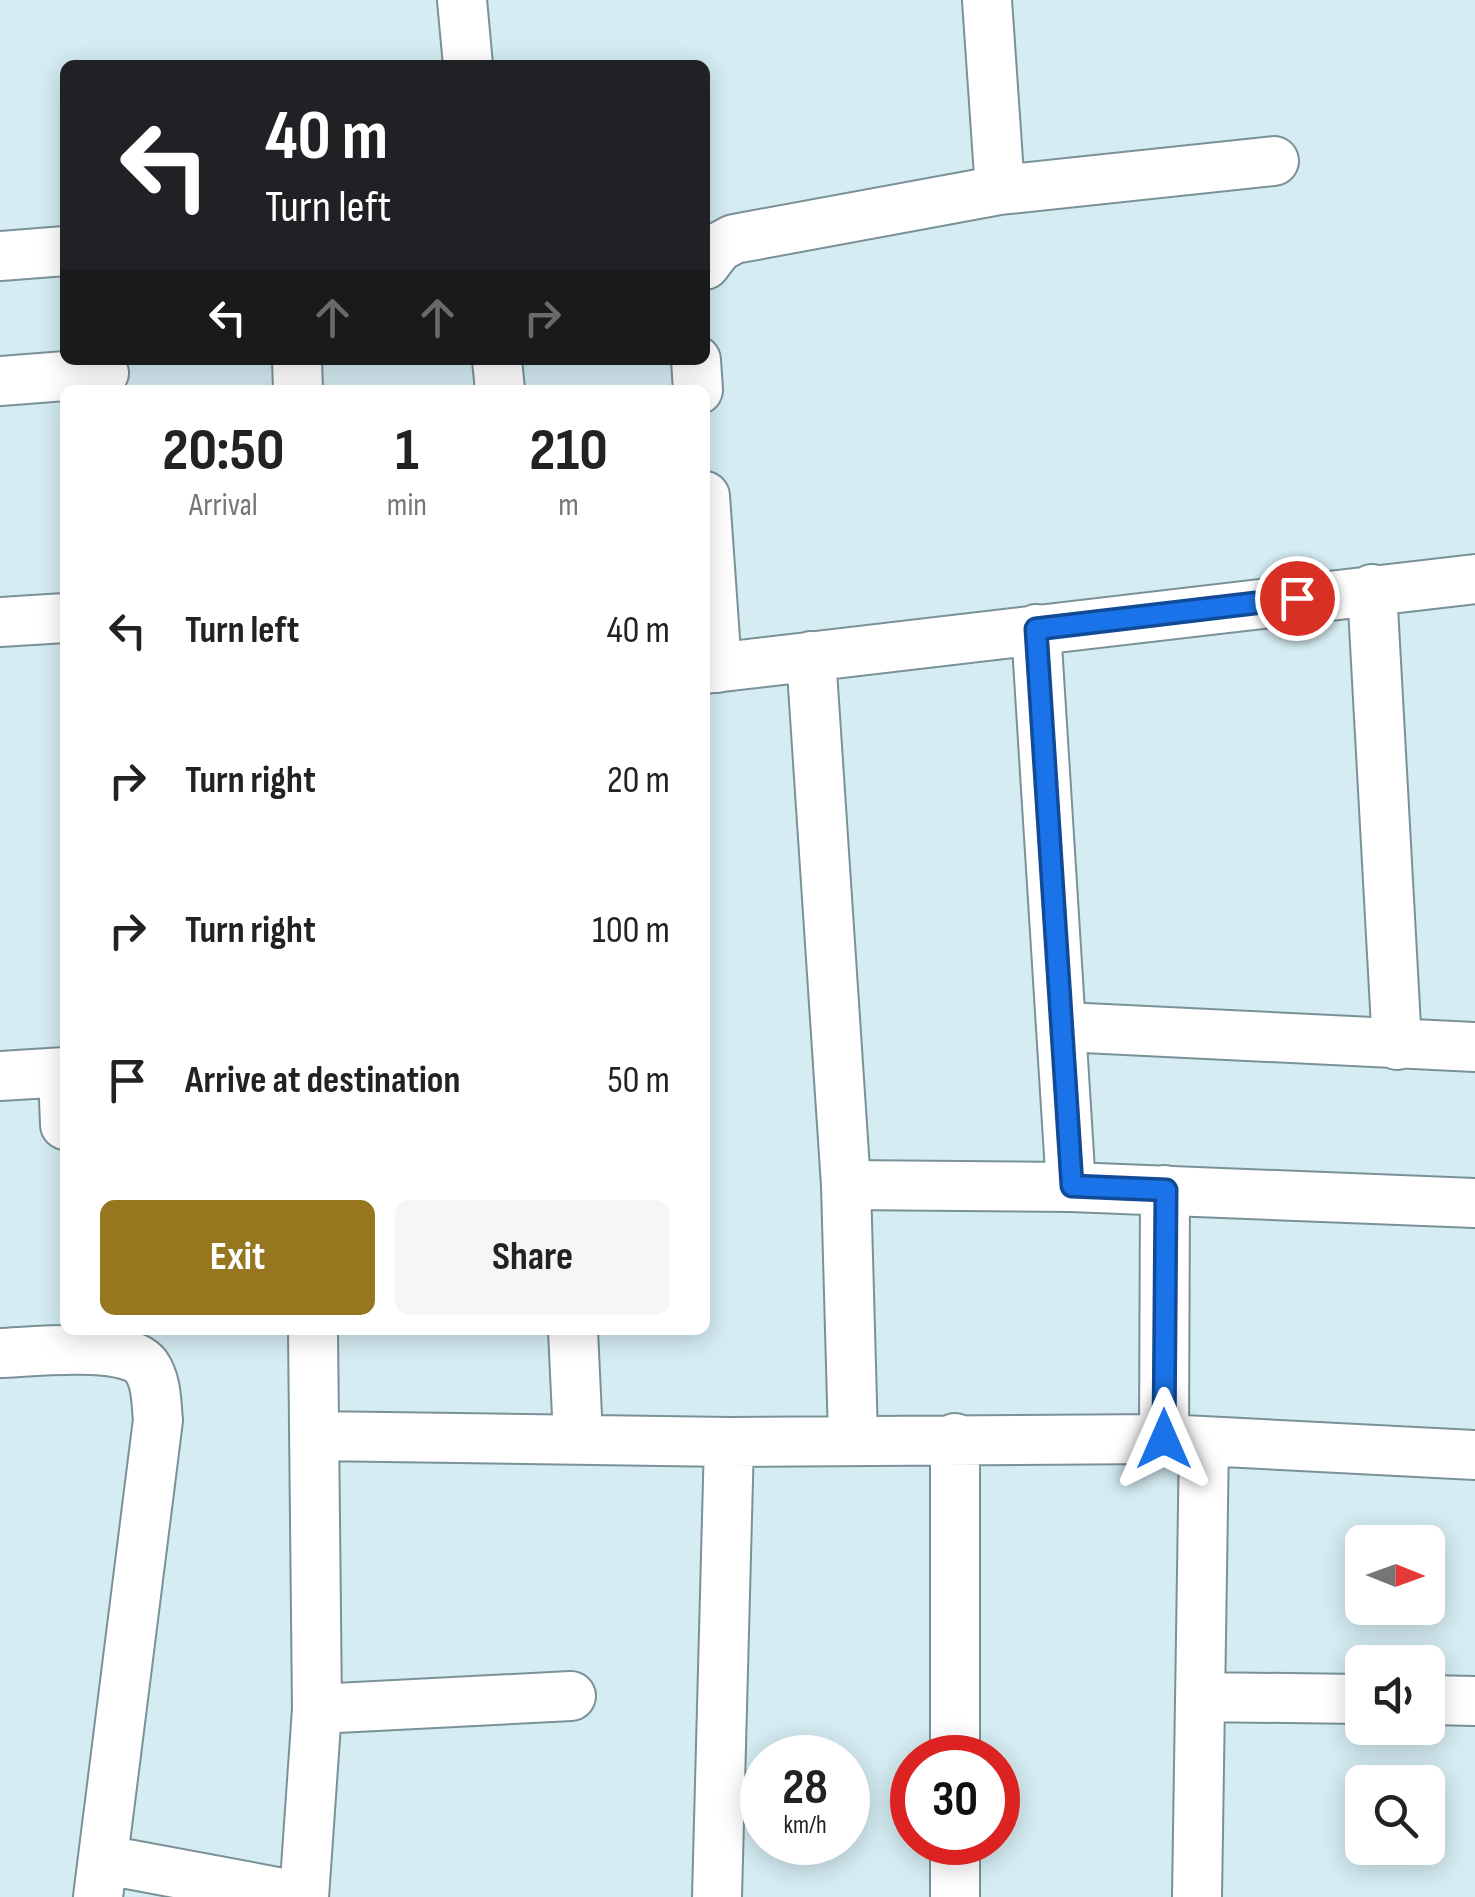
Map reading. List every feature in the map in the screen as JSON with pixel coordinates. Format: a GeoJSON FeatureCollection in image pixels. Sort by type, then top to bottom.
{"type":"FeatureCollection","features":[{"type":"Feature","properties":{"kind":"street"},"geometry":{"type":"LineString","coordinates":[[462,0],[468,60]]}},
{"type":"Feature","properties":{"kind":"street"},"geometry":{"type":"LineString","coordinates":[[987,0],[1000,190]]}},
{"type":"Feature","properties":{"kind":"street"},"geometry":{"type":"LineString","coordinates":[[710,259],[734,239],[1000,190],[1274,161]]}},
{"type":"Feature","properties":{"kind":"street"},"geometry":{"type":"LineString","coordinates":[[0,256],[60,251]]}},
{"type":"Feature","properties":{"kind":"street"},"geometry":{"type":"LineString","coordinates":[[0,381],[104,374]]}},
{"type":"Feature","properties":{"kind":"street"},"geometry":{"type":"LineString","coordinates":[[710,640],[711,669],[1475,580]]}},
{"type":"Feature","properties":{"kind":"street"},"geometry":{"type":"LineString","coordinates":[[1372,589],[1397,1045]]}},
{"type":"Feature","properties":{"kind":"street"},"geometry":{"type":"LineString","coordinates":[[0,622],[60,618]]}},
{"type":"Feature","properties":{"kind":"street"},"geometry":{"type":"LineString","coordinates":[[1036,629],[1072,1186]]}},
{"type":"Feature","properties":{"kind":"street"},"geometry":{"type":"LineString","coordinates":[[811,656],[846,1185],[852,1438]]}},
{"type":"Feature","properties":{"kind":"street"},"geometry":{"type":"LineString","coordinates":[[1064,1027],[1475,1047]]}},
{"type":"Feature","properties":{"kind":"street"},"geometry":{"type":"LineString","coordinates":[[0,1076],[60,1072]]}},
{"type":"Feature","properties":{"kind":"street"},"geometry":{"type":"LineString","coordinates":[[846,1185],[1072,1186],[1475,1203]]}},
{"type":"Feature","properties":{"kind":"street"},"geometry":{"type":"LineString","coordinates":[[1166,1190],[1200,1697],[1197,1897]]}},
{"type":"Feature","properties":{"kind":"street"},"geometry":{"type":"LineString","coordinates":[[0,1352],[71,1341],[134,1356],[145,1364],[154,1385],[158,1420],[102,1878],[304,1897],[317,1709],[312,1335]]}},
{"type":"Feature","properties":{"kind":"street"},"geometry":{"type":"LineString","coordinates":[[573,1335],[578,1438]]}},
{"type":"Feature","properties":{"kind":"street"},"geometry":{"type":"LineString","coordinates":[[314,1436],[730,1442],[852,1438],[1184,1440],[1475,1455]]}},
{"type":"Feature","properties":{"kind":"street"},"geometry":{"type":"LineString","coordinates":[[955,1438],[955,1735]]}},
{"type":"Feature","properties":{"kind":"street"},"geometry":{"type":"LineString","coordinates":[[717,1897],[730,1442]]}},
{"type":"Feature","properties":{"kind":"street"},"geometry":{"type":"LineString","coordinates":[[317,1709],[571,1696]]}},
{"type":"Feature","properties":{"kind":"street"},"geometry":{"type":"LineString","coordinates":[[1200,1697],[1345,1699]]}},
{"type":"Feature","properties":{"kind":"street"},"geometry":{"type":"LineString","coordinates":[[1445,1700],[1475,1700]]}},
{"type":"Feature","properties":{"kind":"street"},"geometry":{"type":"LineString","coordinates":[[955,1865],[955,1897]]}},
{"type":"Feature","properties":{"kind":"route"},"geometry":{"type":"LineString","coordinates":[[1164,1439],[1166,1190],[1072,1186],[1036,629],[1297,598]]}}]}
